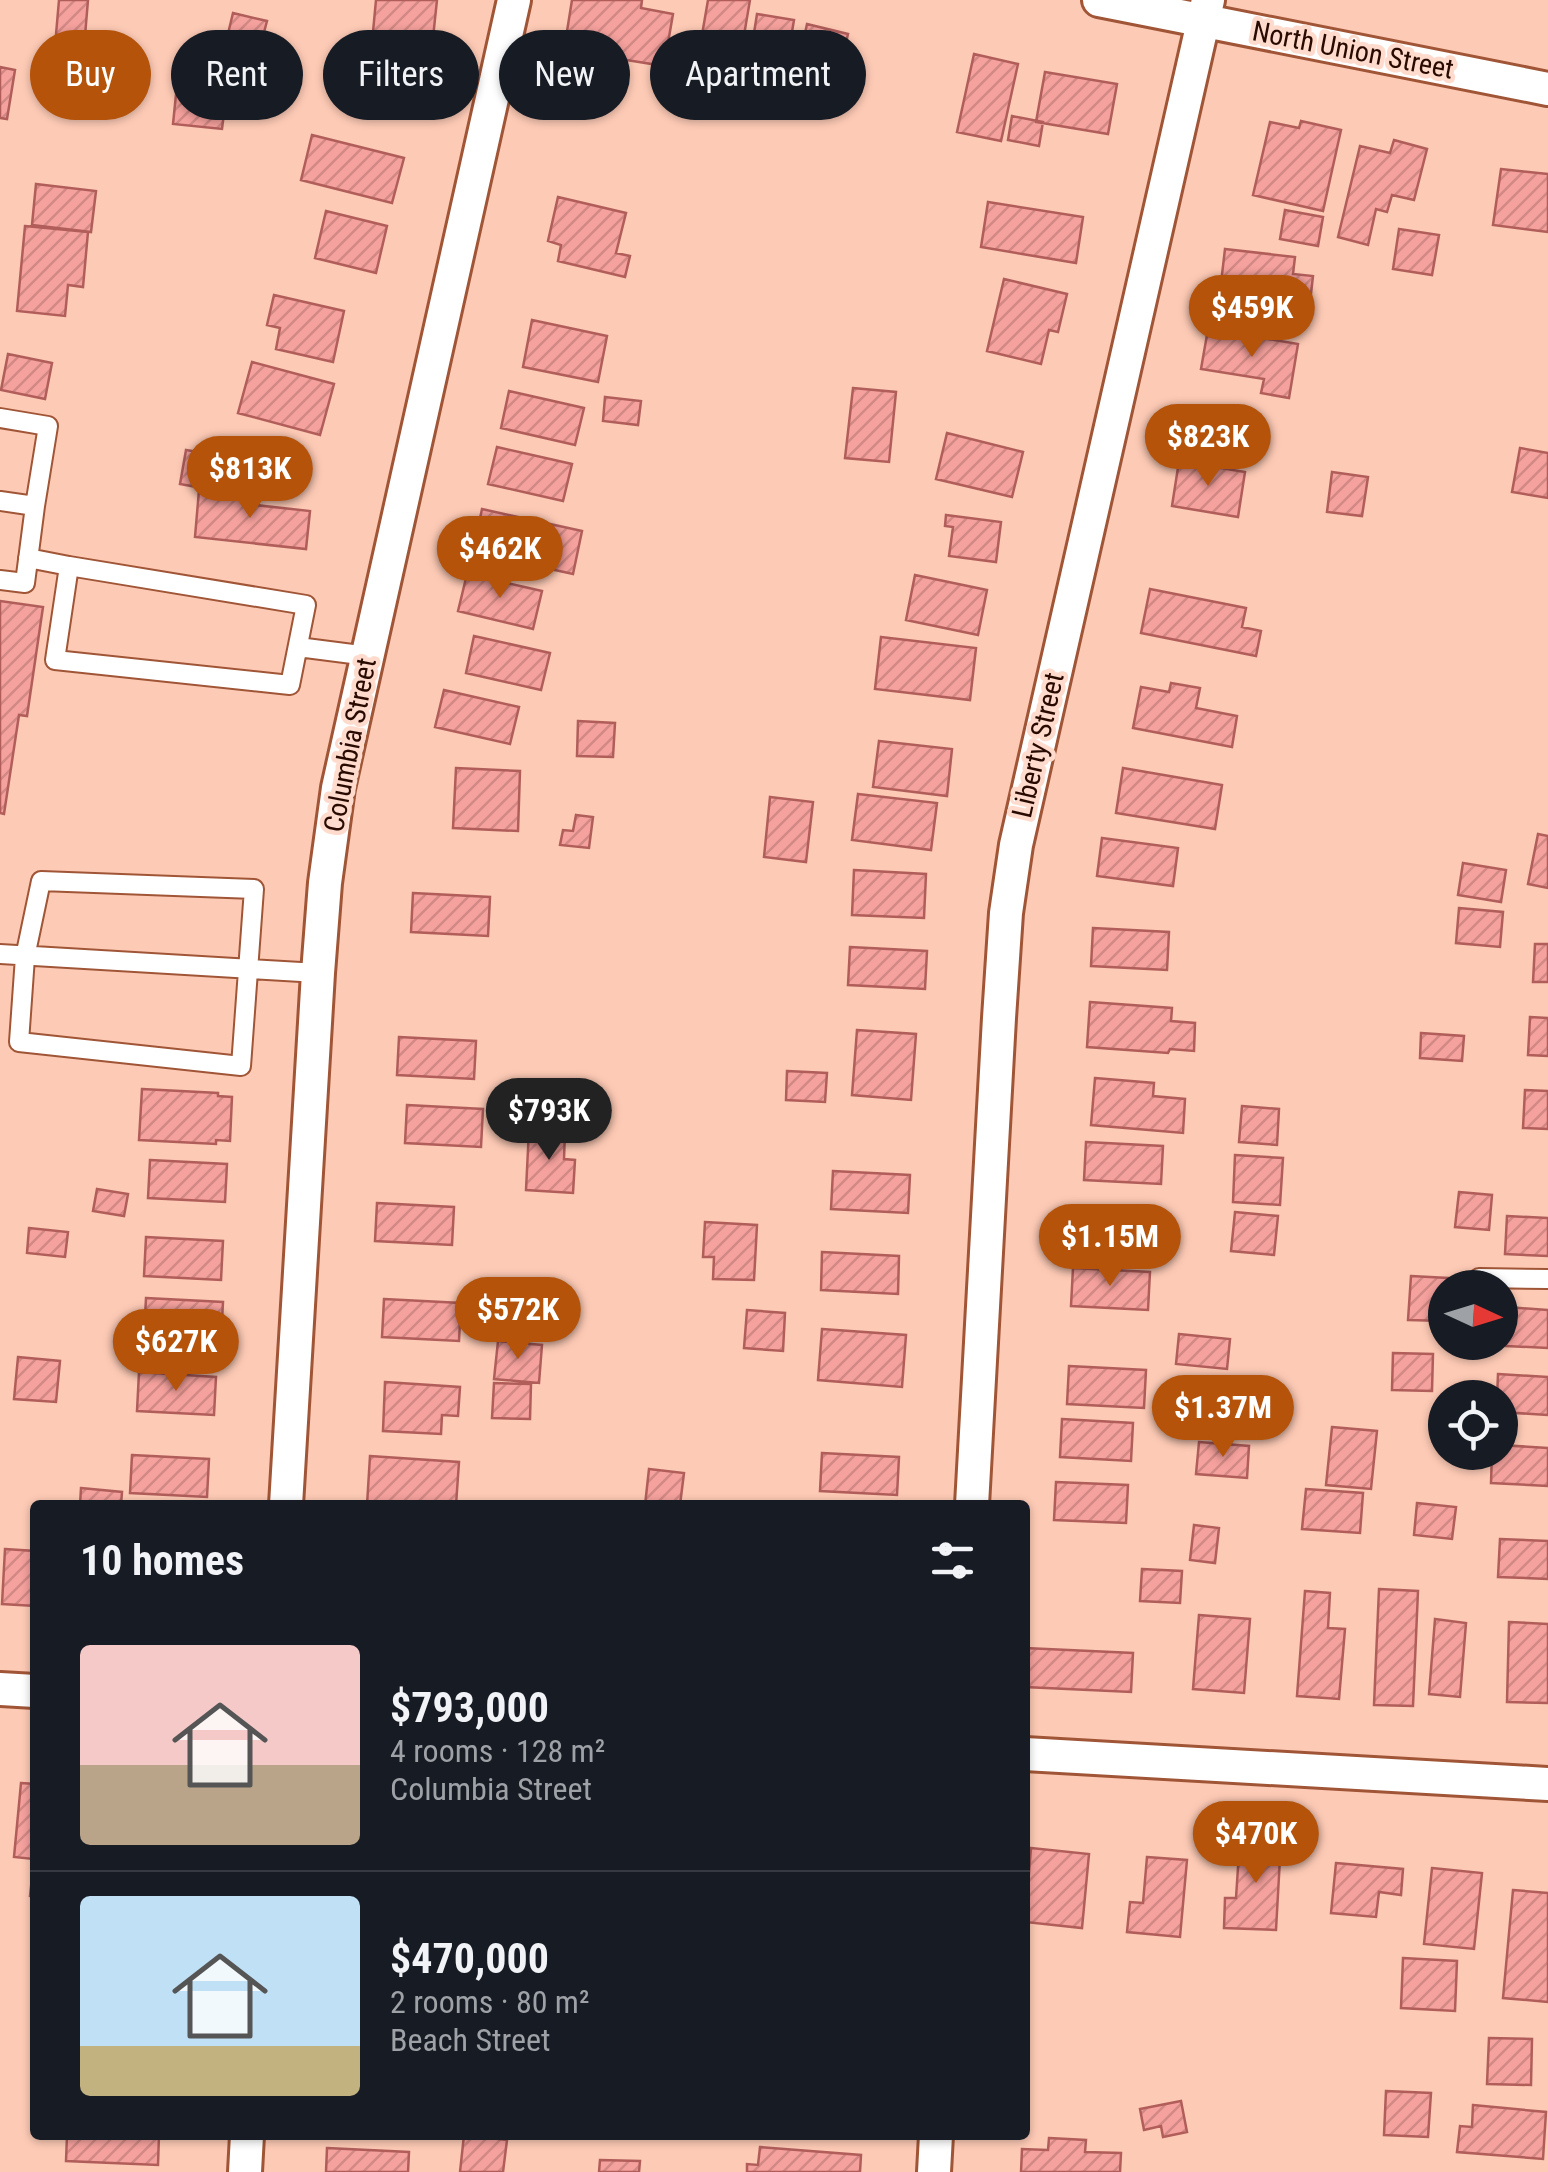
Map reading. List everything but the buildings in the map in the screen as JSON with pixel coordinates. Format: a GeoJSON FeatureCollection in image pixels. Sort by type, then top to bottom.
{"type":"FeatureCollection","features":[{"type":"Feature","properties":{"kind":"street","name":"Columbia Street"},"geometry":{"type":"LineString","coordinates":[[286,1500],[318,972],[338,788],[514,0]]}},
{"type":"Feature","properties":{"kind":"street","name":"North Union Street"},"geometry":{"type":"LineString","coordinates":[[1100,0],[1206,10],[1548,89]]}},
{"type":"Feature","properties":{"kind":"street","name":"Liberty Street"},"geometry":{"type":"LineString","coordinates":[[972,1500],[1006,913],[1016,845],[1206,10]]}},
{"type":"Feature","properties":{"kind":"street"},"geometry":{"type":"LineString","coordinates":[[0,1688],[30,1691]]}},
{"type":"Feature","properties":{"kind":"street"},"geometry":{"type":"LineString","coordinates":[[1030,1754],[1548,1784]]}},
{"type":"Feature","properties":{"kind":"street"},"geometry":{"type":"LineString","coordinates":[[244,2172],[247,2140]]}},
{"type":"Feature","properties":{"kind":"street"},"geometry":{"type":"LineString","coordinates":[[934,2172],[936,2140]]}},
{"type":"Feature","properties":{"kind":"lane"},"geometry":{"type":"LineString","coordinates":[[0,418],[48,426],[25,583],[0,580]]}},
{"type":"Feature","properties":{"kind":"lane"},"geometry":{"type":"LineString","coordinates":[[0,500],[35,506]]}},
{"type":"Feature","properties":{"kind":"lane"},"geometry":{"type":"LineString","coordinates":[[28,558],[306,605],[290,685],[56,660],[69,566]]}},
{"type":"Feature","properties":{"kind":"lane"},"geometry":{"type":"LineString","coordinates":[[298,647],[368,656]]}},
{"type":"Feature","properties":{"kind":"lane"},"geometry":{"type":"LineString","coordinates":[[41,881],[254,889],[241,1066],[19,1042],[25,957],[41,881]]}},
{"type":"Feature","properties":{"kind":"lane"},"geometry":{"type":"LineString","coordinates":[[0,954],[318,972]]}},
{"type":"Feature","properties":{"kind":"lane"},"geometry":{"type":"LineString","coordinates":[[1518,1279],[1548,1279]]}}]}
